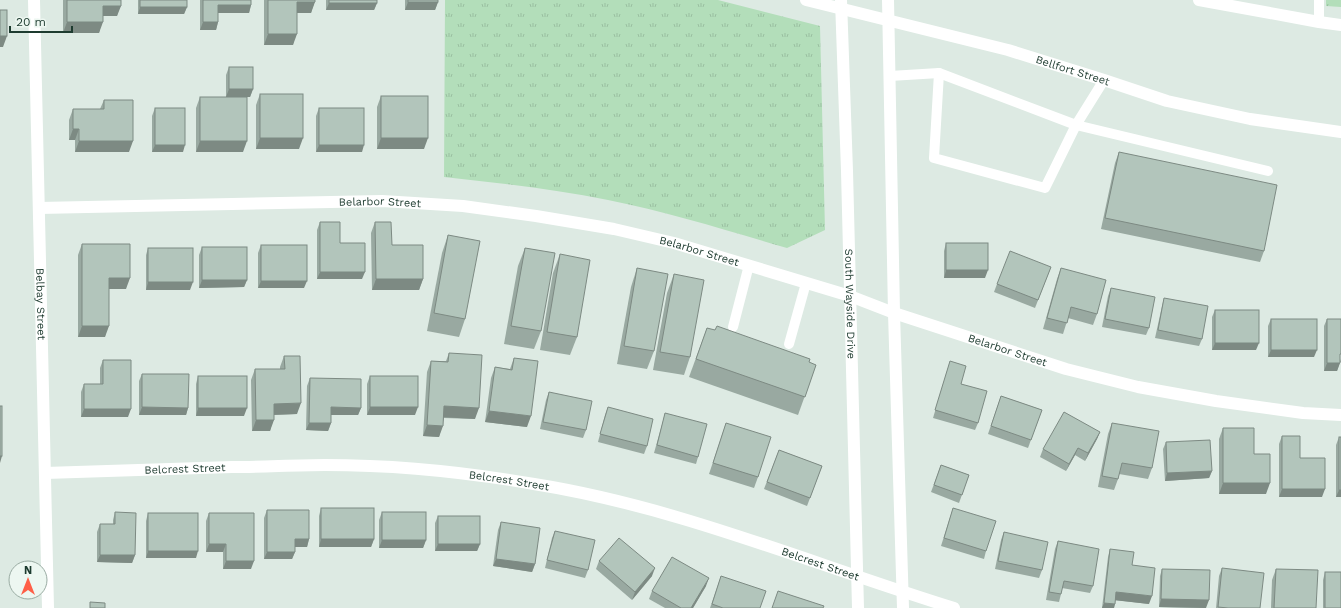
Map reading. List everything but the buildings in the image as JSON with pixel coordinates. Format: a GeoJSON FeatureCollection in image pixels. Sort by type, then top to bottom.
{"type":"FeatureCollection","features":[{"type":"Feature","properties":{"kind":"street","name":"Belbay Street"},"geometry":{"type":"LineString","coordinates":[[34,0],[48,608]]}},
{"type":"Feature","properties":{"kind":"street","name":"Bellfort Street"},"geometry":{"type":"LineString","coordinates":[[806,0],[841,4],[889,20],[1008,50],[1167,101],[1250,119],[1341,132]]}},
{"type":"Feature","properties":{"kind":"street"},"geometry":{"type":"LineString","coordinates":[[888,0],[894,313],[903,608]]}},
{"type":"Feature","properties":{"kind":"street"},"geometry":{"type":"LineString","coordinates":[[1199,0],[1341,25]]}},
{"type":"Feature","properties":{"kind":"street","name":"South Wayside Drive"},"geometry":{"type":"LineString","coordinates":[[841,4],[858,608]]}},
{"type":"Feature","properties":{"kind":"street","name":"Belarbor Street"},"geometry":{"type":"LineString","coordinates":[[39,208],[382,201],[463,206],[536,216],[614,229],[674,243],[850,296],[894,313],[1066,369],[1138,387],[1216,401],[1303,412],[1341,414]]}},
{"type":"Feature","properties":{"kind":"street","name":"Belcrest Street"},"geometry":{"type":"LineString","coordinates":[[45,473],[326,465],[457,473],[534,484],[618,500],[694,522],[954,608]]}},
{"type":"Feature","properties":{"kind":"lane"},"geometry":{"type":"LineString","coordinates":[[1318,0],[1319,22]]}},
{"type":"Feature","properties":{"kind":"lane"},"geometry":{"type":"LineString","coordinates":[[890,76],[939,73],[1076,126],[1268,170]]}},
{"type":"Feature","properties":{"kind":"lane"},"geometry":{"type":"LineString","coordinates":[[939,73],[934,158],[1045,188],[1076,126],[1104,80]]}},
{"type":"Feature","properties":{"kind":"lane"},"geometry":{"type":"LineString","coordinates":[[733,327],[749,265]]}},
{"type":"Feature","properties":{"kind":"lane"},"geometry":{"type":"LineString","coordinates":[[789,344],[806,283]]}},
{"type":"Feature","properties":{"kind":"green space"},"geometry":{"type":"Polygon","coordinates":[[[445,0],[718,0],[820,26],[825,230],[787,248],[676,216],[608,200],[547,189],[444,177],[445,0]]]}},
{"type":"Feature","properties":{"kind":"green space"},"geometry":{"type":"Polygon","coordinates":[[[1326,0],[1341,0],[1341,7],[1326,6],[1326,0]]]}}]}
